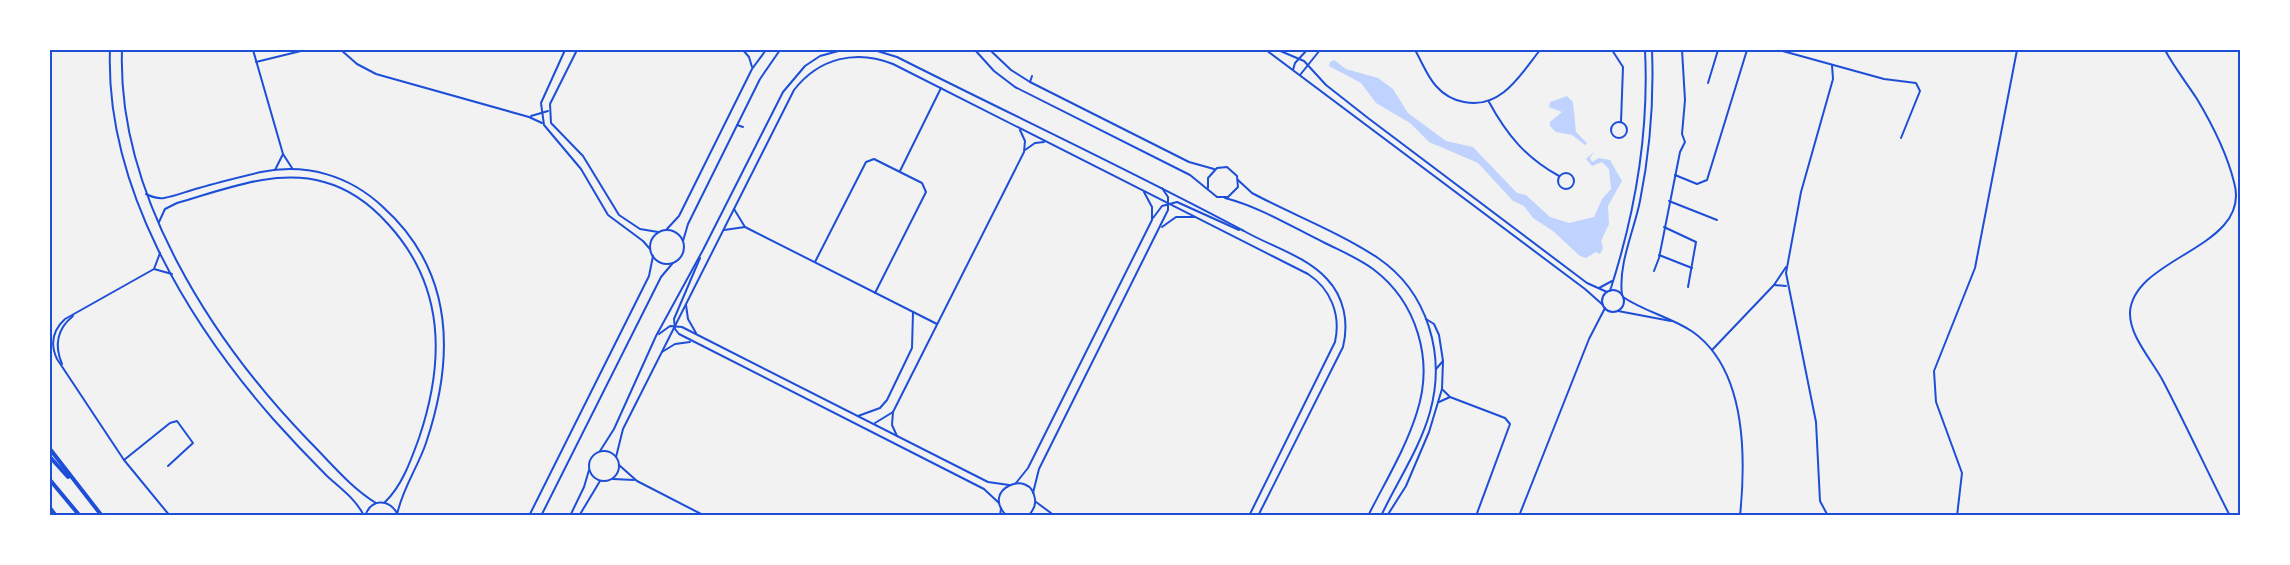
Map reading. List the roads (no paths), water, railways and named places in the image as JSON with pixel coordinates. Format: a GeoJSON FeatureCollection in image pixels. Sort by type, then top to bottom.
{"type":"FeatureCollection","features":[{"type":"Feature","properties":{"kind":"highway"},"geometry":{"type":"LineString","coordinates":[[50,450],[102,516]]}},
{"type":"Feature","properties":{"kind":"highway"},"geometry":{"type":"LineString","coordinates":[[50,457],[84,492]]}},
{"type":"Feature","properties":{"kind":"highway"},"geometry":{"type":"LineString","coordinates":[[50,480],[80,516]]}},
{"type":"Feature","properties":{"kind":"highway"},"geometry":{"type":"LineString","coordinates":[[50,508],[56,516]]}},
{"type":"Feature","properties":{"kind":"street"},"geometry":{"type":"LineString","coordinates":[[110,50],[112,104],[119,144],[135,195],[173,274],[216,344],[285,433],[354,501],[365,516],[369,507],[376,502]]}},
{"type":"Feature","properties":{"kind":"street"},"geometry":{"type":"LineString","coordinates":[[122,50],[125,112],[132,147],[146,194],[203,303],[249,372],[315,447],[362,493],[376,502],[385,502],[392,506],[398,515]]}},
{"type":"Feature","properties":{"kind":"street"},"geometry":{"type":"LineString","coordinates":[[253,50],[282,154],[293,168]]}},
{"type":"Feature","properties":{"kind":"street"},"geometry":{"type":"LineString","coordinates":[[256,62],[304,50]]}},
{"type":"Feature","properties":{"kind":"street"},"geometry":{"type":"LineString","coordinates":[[341,50],[357,64],[376,74],[525,116],[544,125],[581,168],[608,215],[643,241],[659,262],[672,264]]}},
{"type":"Feature","properties":{"kind":"street"},"geometry":{"type":"LineString","coordinates":[[544,125],[541,114],[543,98],[566,50]]}},
{"type":"Feature","properties":{"kind":"street"},"geometry":{"type":"LineString","coordinates":[[577,50],[549,111],[553,126],[583,156],[619,215],[640,229],[676,232],[683,240]]}},
{"type":"Feature","properties":{"kind":"street"},"geometry":{"type":"LineString","coordinates":[[743,50],[749,57],[752,69]]}},
{"type":"Feature","properties":{"kind":"street"},"geometry":{"type":"LineString","coordinates":[[666,230],[679,216],[752,69],[766,50]]}},
{"type":"Feature","properties":{"kind":"street"},"geometry":{"type":"LineString","coordinates":[[541,516],[661,277],[682,256],[683,240],[688,224],[766,69],[780,50]]}},
{"type":"Feature","properties":{"kind":"street"},"geometry":{"type":"LineString","coordinates":[[570,516],[584,487],[591,457],[600,451],[614,429],[656,336],[788,85],[813,61],[842,50]]}},
{"type":"Feature","properties":{"kind":"street"},"geometry":{"type":"LineString","coordinates":[[874,50],[897,57],[1161,187],[1322,274],[1337,294],[1346,323],[1344,341],[1338,358],[1258,516]]}},
{"type":"Feature","properties":{"kind":"street"},"geometry":{"type":"LineString","coordinates":[[975,50],[1004,80],[1037,99],[1190,175],[1217,197],[1251,206],[1366,264],[1391,286],[1412,316],[1423,356],[1424,379],[1420,402],[1410,431],[1368,516]]}},
{"type":"Feature","properties":{"kind":"street"},"geometry":{"type":"LineString","coordinates":[[990,50],[1011,70],[1030,82],[1189,162],[1214,169],[1222,167],[1231,169],[1238,180],[1252,193],[1361,248],[1386,264],[1410,289],[1426,319],[1434,344],[1436,369],[1434,394],[1427,423],[1381,516]]}},
{"type":"Feature","properties":{"kind":"street"},"geometry":{"type":"LineString","coordinates":[[1266,50],[1585,289],[1604,307],[1612,312],[1617,311],[1672,322]]}},
{"type":"Feature","properties":{"kind":"street"},"geometry":{"type":"LineString","coordinates":[[1278,50],[1308,65],[1326,85],[1368,118],[1597,288],[1617,291],[1692,332],[1712,350],[1727,376],[1736,411],[1742,471],[1740,516]]}},
{"type":"Feature","properties":{"kind":"street"},"geometry":{"type":"LineString","coordinates":[[1293,70],[1295,63],[1307,50]]}},
{"type":"Feature","properties":{"kind":"street"},"geometry":{"type":"LineString","coordinates":[[1300,75],[1319,50]]}},
{"type":"Feature","properties":{"kind":"street"},"geometry":{"type":"LineString","coordinates":[[1415,50],[1431,80],[1445,94],[1463,102],[1489,102],[1507,90],[1539,50]]}},
{"type":"Feature","properties":{"kind":"street"},"geometry":{"type":"LineString","coordinates":[[1612,50],[1623,67],[1621,122]]}},
{"type":"Feature","properties":{"kind":"street"},"geometry":{"type":"LineString","coordinates":[[1519,516],[1589,339],[1604,307],[1603,298],[1609,291],[1614,278],[1640,163],[1645,112],[1645,50]]}},
{"type":"Feature","properties":{"kind":"street"},"geometry":{"type":"LineString","coordinates":[[1617,311],[1623,305],[1623,269],[1640,202],[1649,145],[1652,50]]}},
{"type":"Feature","properties":{"kind":"street"},"geometry":{"type":"LineString","coordinates":[[1654,271],[1680,149],[1685,142],[1682,134],[1685,100],[1682,50]]}},
{"type":"Feature","properties":{"kind":"street"},"geometry":{"type":"LineString","coordinates":[[1708,83],[1718,50]]}},
{"type":"Feature","properties":{"kind":"street"},"geometry":{"type":"LineString","coordinates":[[1675,175],[1697,184],[1707,180],[1747,50]]}},
{"type":"Feature","properties":{"kind":"street"},"geometry":{"type":"LineString","coordinates":[[1779,50],[1918,85],[1919,93],[1901,138]]}},
{"type":"Feature","properties":{"kind":"street"},"geometry":{"type":"LineString","coordinates":[[1793,55],[1795,50]]}},
{"type":"Feature","properties":{"kind":"street"},"geometry":{"type":"LineString","coordinates":[[1957,516],[1962,473],[1936,402],[1934,371],[1975,268],[2017,50]]}},
{"type":"Feature","properties":{"kind":"street"},"geometry":{"type":"LineString","coordinates":[[2165,50],[2212,126],[2234,182],[2236,197],[2229,216],[2212,235],[2185,256],[2143,282],[2133,300],[2130,320],[2230,516]]}},
{"type":"Feature","properties":{"kind":"street"},"geometry":{"type":"LineString","coordinates":[[705,516],[637,481],[619,465],[616,457],[621,433],[790,97],[805,77],[819,67],[843,58],[868,57],[892,64],[1197,217],[1314,278],[1329,295],[1337,318],[1336,336],[1330,353],[1249,516]]}},
{"type":"Feature","properties":{"kind":"street"},"geometry":{"type":"LineString","coordinates":[[1828,516],[1820,501],[1814,411],[1804,357],[1786,286],[1786,267],[1807,167],[1833,79],[1832,65]]}},
{"type":"Feature","properties":{"kind":"street"},"geometry":{"type":"LineString","coordinates":[[766,69],[772,72]]}},
{"type":"Feature","properties":{"kind":"street"},"geometry":{"type":"LineString","coordinates":[[1030,82],[1032,76]]}},
{"type":"Feature","properties":{"kind":"street"},"geometry":{"type":"LineString","coordinates":[[900,171],[941,88]]}},
{"type":"Feature","properties":{"kind":"street"},"geometry":{"type":"LineString","coordinates":[[1034,105],[1037,99]]}},
{"type":"Feature","properties":{"kind":"street"},"geometry":{"type":"LineString","coordinates":[[1489,102],[1506,132],[1518,147],[1534,161],[1559,176],[1569,174],[1574,179],[1572,186],[1566,189],[1561,187],[1559,176]]}},
{"type":"Feature","properties":{"kind":"street"},"geometry":{"type":"LineString","coordinates":[[525,116],[549,111]]}},
{"type":"Feature","properties":{"kind":"street"},"geometry":{"type":"LineString","coordinates":[[1621,122],[1626,126],[1626,133],[1616,138],[1610,128],[1614,123],[1621,122]]}},
{"type":"Feature","properties":{"kind":"street"},"geometry":{"type":"LineString","coordinates":[[738,124],[743,127]]}},
{"type":"Feature","properties":{"kind":"street"},"geometry":{"type":"LineString","coordinates":[[1019,128],[1024,137],[1024,152]]}},
{"type":"Feature","properties":{"kind":"street"},"geometry":{"type":"LineString","coordinates":[[898,436],[892,425],[893,412],[1024,152],[1032,144],[1047,142]]}},
{"type":"Feature","properties":{"kind":"street"},"geometry":{"type":"LineString","coordinates":[[275,170],[282,154]]}},
{"type":"Feature","properties":{"kind":"street"},"geometry":{"type":"LineString","coordinates":[[815,262],[866,162],[874,159],[900,171],[922,183],[926,192],[875,293]]}},
{"type":"Feature","properties":{"kind":"street"},"geometry":{"type":"LineString","coordinates":[[146,194],[166,198],[275,170],[293,168],[337,177],[373,198],[412,240],[430,269],[438,291],[444,337],[439,392],[426,443],[402,496],[398,515]]}},
{"type":"Feature","properties":{"kind":"street"},"geometry":{"type":"LineString","coordinates":[[1208,188],[1208,178],[1214,169]]}},
{"type":"Feature","properties":{"kind":"street"},"geometry":{"type":"LineString","coordinates":[[159,222],[165,209],[177,202],[253,183],[302,178],[327,182],[350,192],[372,208],[399,236],[413,255],[428,288],[435,323],[435,351],[430,394],[419,435],[405,471],[385,502]]}},
{"type":"Feature","properties":{"kind":"street"},"geometry":{"type":"LineString","coordinates":[[1225,198],[1236,190],[1238,180]]}},
{"type":"Feature","properties":{"kind":"street"},"geometry":{"type":"LineString","coordinates":[[1028,516],[1035,501],[1034,493],[1039,469],[1160,229],[1168,203],[1161,187]]}},
{"type":"Feature","properties":{"kind":"street"},"geometry":{"type":"LineString","coordinates":[[1142,190],[1150,202],[1152,220]]}},
{"type":"Feature","properties":{"kind":"street"},"geometry":{"type":"LineString","coordinates":[[1669,201],[1717,220]]}},
{"type":"Feature","properties":{"kind":"street"},"geometry":{"type":"LineString","coordinates":[[1016,483],[1031,462],[1160,207],[1168,203],[1180,204],[1245,232]]}},
{"type":"Feature","properties":{"kind":"street"},"geometry":{"type":"LineString","coordinates":[[734,208],[745,227],[937,324]]}},
{"type":"Feature","properties":{"kind":"street"},"geometry":{"type":"LineString","coordinates":[[1160,229],[1176,218],[1197,217]]}},
{"type":"Feature","properties":{"kind":"street"},"geometry":{"type":"LineString","coordinates":[[723,231],[745,227]]}},
{"type":"Feature","properties":{"kind":"street"},"geometry":{"type":"LineString","coordinates":[[1663,227],[1695,241],[1697,248],[1688,287]]}},
{"type":"Feature","properties":{"kind":"street"},"geometry":{"type":"LineString","coordinates":[[650,249],[651,240],[658,232]]}},
{"type":"Feature","properties":{"kind":"street"},"geometry":{"type":"LineString","coordinates":[[160,250],[154,269],[62,321],[53,338],[56,356],[64,369],[124,460],[170,516]]}},
{"type":"Feature","properties":{"kind":"street"},"geometry":{"type":"LineString","coordinates":[[703,250],[675,316],[674,326],[679,334],[984,489],[999,503]]}},
{"type":"Feature","properties":{"kind":"street"},"geometry":{"type":"LineString","coordinates":[[1659,255],[1692,268]]}},
{"type":"Feature","properties":{"kind":"street"},"geometry":{"type":"LineString","coordinates":[[529,516],[649,276],[653,256]]}},
{"type":"Feature","properties":{"kind":"street"},"geometry":{"type":"LineString","coordinates":[[1712,350],[1774,285],[1786,267]]}},
{"type":"Feature","properties":{"kind":"street"},"geometry":{"type":"LineString","coordinates":[[154,269],[173,274]]}},
{"type":"Feature","properties":{"kind":"street"},"geometry":{"type":"LineString","coordinates":[[1597,288],[1608,284],[1614,278]]}},
{"type":"Feature","properties":{"kind":"street"},"geometry":{"type":"LineString","coordinates":[[1774,285],[1786,286]]}},
{"type":"Feature","properties":{"kind":"street"},"geometry":{"type":"LineString","coordinates":[[687,302],[688,319],[698,335]]}},
{"type":"Feature","properties":{"kind":"street"},"geometry":{"type":"LineString","coordinates":[[858,416],[880,408],[888,400],[912,348],[913,312]]}},
{"type":"Feature","properties":{"kind":"street"},"geometry":{"type":"LineString","coordinates":[[1387,516],[1396,498],[1406,486],[1442,389],[1443,361],[1437,330],[1426,319]]}},
{"type":"Feature","properties":{"kind":"street"},"geometry":{"type":"LineString","coordinates":[[656,336],[674,326],[698,335],[988,482],[1009,485],[1024,484],[1034,493]]}},
{"type":"Feature","properties":{"kind":"street"},"geometry":{"type":"LineString","coordinates":[[660,354],[675,344],[693,342]]}},
{"type":"Feature","properties":{"kind":"street"},"geometry":{"type":"LineString","coordinates":[[1436,369],[1443,361]]}},
{"type":"Feature","properties":{"kind":"street"},"geometry":{"type":"LineString","coordinates":[[1442,389],[1450,397],[1505,418],[1510,424],[1476,516]]}},
{"type":"Feature","properties":{"kind":"street"},"geometry":{"type":"LineString","coordinates":[[1439,402],[1450,397]]}},
{"type":"Feature","properties":{"kind":"street"},"geometry":{"type":"LineString","coordinates":[[873,424],[893,412]]}},
{"type":"Feature","properties":{"kind":"street"},"geometry":{"type":"LineString","coordinates":[[124,460],[170,423],[177,421],[193,443],[168,466]]}},
{"type":"Feature","properties":{"kind":"street"},"geometry":{"type":"LineString","coordinates":[[600,451],[607,451],[616,457]]}},
{"type":"Feature","properties":{"kind":"street"},"geometry":{"type":"LineString","coordinates":[[611,479],[616,475],[619,465]]}},
{"type":"Feature","properties":{"kind":"street"},"geometry":{"type":"LineString","coordinates":[[589,470],[593,477],[600,481],[611,479],[637,481]]}},
{"type":"Feature","properties":{"kind":"street"},"geometry":{"type":"LineString","coordinates":[[579,516],[600,481]]}},
{"type":"Feature","properties":{"kind":"street"},"geometry":{"type":"LineString","coordinates":[[1000,516],[1000,495],[1009,485]]}},
{"type":"Feature","properties":{"kind":"street"},"geometry":{"type":"LineString","coordinates":[[1035,501],[1055,516]]}},
{"type":"Feature","properties":{"kind":"street"},"geometry":{"type":"LineString","coordinates":[[1000,508],[1007,516]]}},
{"type":"Feature","properties":{"kind":"water"},"geometry":{"type":"Polygon","coordinates":[[[1334,60],[1346,69],[1378,78],[1393,89],[1408,113],[1446,141],[1473,147],[1517,193],[1526,195],[1550,217],[1569,223],[1594,217],[1602,199],[1611,189],[1609,169],[1602,162],[1592,166],[1586,159],[1594,152],[1590,158],[1592,162],[1599,158],[1610,160],[1622,181],[1608,206],[1609,224],[1601,241],[1603,248],[1600,254],[1596,252],[1586,258],[1580,256],[1553,231],[1533,218],[1524,206],[1513,201],[1478,163],[1429,142],[1410,123],[1376,103],[1361,83],[1329,66],[1334,60]]]}},
{"type":"Feature","properties":{"kind":"water"},"geometry":{"type":"Polygon","coordinates":[[[1567,96],[1573,102],[1576,132],[1587,143],[1585,145],[1572,135],[1556,132],[1550,126],[1550,122],[1562,112],[1549,107],[1550,102],[1567,96]]]}}]}
